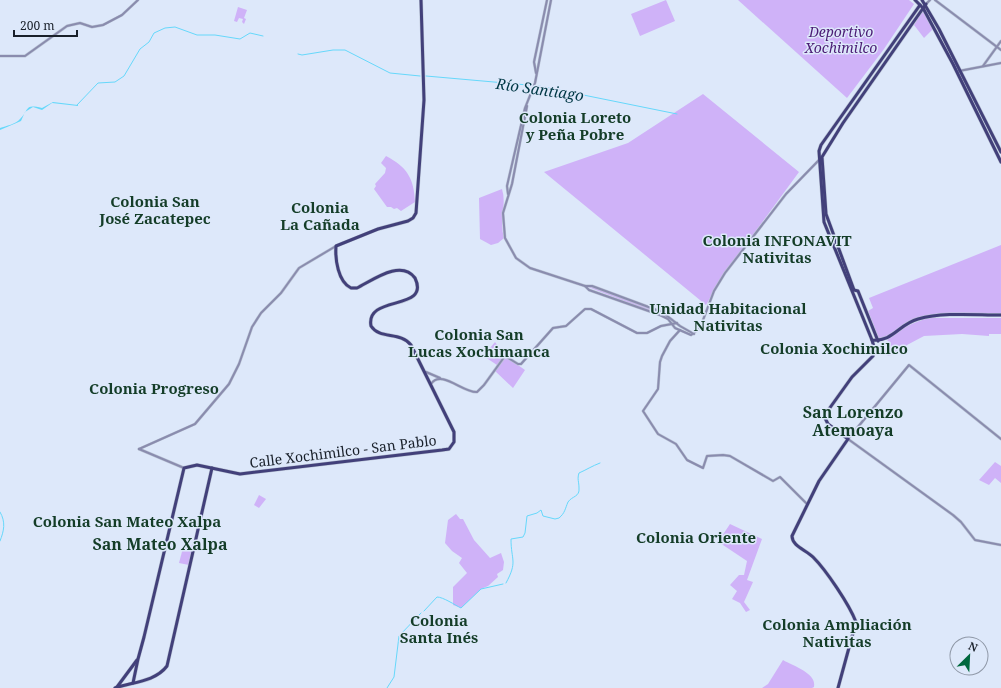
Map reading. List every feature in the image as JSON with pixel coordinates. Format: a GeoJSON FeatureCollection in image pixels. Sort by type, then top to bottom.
{"type":"FeatureCollection","features":[{"type":"Feature","properties":{"kind":"main road"},"geometry":{"type":"LineString","coordinates":[[421,0],[424,100],[416,213],[413,218],[408,221],[378,229],[336,246],[336,260],[343,282],[351,288],[357,288],[399,269],[408,271],[415,278],[416,289],[413,297],[408,300],[379,308],[372,314],[371,323],[372,328],[378,332],[405,338],[416,352],[432,384]]}},
{"type":"Feature","properties":{"kind":"main road"},"geometry":{"type":"LineString","coordinates":[[914,0],[923,8],[938,30]]}},
{"type":"Feature","properties":{"kind":"main road"},"geometry":{"type":"LineString","coordinates":[[921,0],[926,4],[959,72],[1001,152]]}},
{"type":"Feature","properties":{"kind":"main road"},"geometry":{"type":"LineString","coordinates":[[874,347],[824,222],[821,161],[825,151],[895,45],[926,4]]}},
{"type":"Feature","properties":{"kind":"main road"},"geometry":{"type":"LineString","coordinates":[[904,32],[920,5]]}},
{"type":"Feature","properties":{"kind":"main road"},"geometry":{"type":"LineString","coordinates":[[878,341],[858,291],[854,290],[828,220],[819,151],[821,145],[895,45]]}},
{"type":"Feature","properties":{"kind":"main road"},"geometry":{"type":"LineString","coordinates":[[959,72],[1001,162]]}},
{"type":"Feature","properties":{"kind":"main road"},"geometry":{"type":"LineString","coordinates":[[872,340],[884,340],[907,324],[922,318],[950,315],[1001,315]]}},
{"type":"Feature","properties":{"kind":"main road"},"geometry":{"type":"LineString","coordinates":[[838,688],[856,622],[846,604],[815,560],[792,540],[793,531],[826,469],[848,439],[828,424],[824,416],[852,377],[872,358],[874,347],[878,341]]}},
{"type":"Feature","properties":{"kind":"main road","name":"Calle Xochimilco - San Pablo"},"geometry":{"type":"LineString","coordinates":[[212,468],[240,474],[449,448],[454,442],[454,432],[432,384]]}},
{"type":"Feature","properties":{"kind":"main road"},"geometry":{"type":"LineString","coordinates":[[116,688],[133,683],[158,674],[164,669],[168,662],[212,468],[197,465],[184,468],[133,683]]}},
{"type":"Feature","properties":{"kind":"main road"},"geometry":{"type":"LineString","coordinates":[[116,688],[138,659]]}},
{"type":"Feature","properties":{"kind":"street"},"geometry":{"type":"LineString","coordinates":[[0,56],[25,56],[67,26],[80,24],[89,27],[97,27],[126,13],[138,0]]}},
{"type":"Feature","properties":{"kind":"street"},"geometry":{"type":"LineString","coordinates":[[920,5],[921,0]]}},
{"type":"Feature","properties":{"kind":"street"},"geometry":{"type":"LineString","coordinates":[[926,4],[930,0]]}},
{"type":"Feature","properties":{"kind":"street"},"geometry":{"type":"LineString","coordinates":[[935,0],[1001,50]]}},
{"type":"Feature","properties":{"kind":"street"},"geometry":{"type":"LineString","coordinates":[[536,76],[534,62],[547,1],[550,2],[534,90],[527,106],[507,186],[508,194],[502,219],[507,244],[516,258],[536,270],[585,286],[592,286],[660,311],[684,330],[694,334],[700,328],[714,291],[725,272],[786,194],[821,161]]}},
{"type":"Feature","properties":{"kind":"street"},"geometry":{"type":"LineString","coordinates":[[982,66],[1001,41]]}},
{"type":"Feature","properties":{"kind":"street"},"geometry":{"type":"LineString","coordinates":[[959,72],[1001,63]]}},
{"type":"Feature","properties":{"kind":"street"},"geometry":{"type":"LineString","coordinates":[[184,468],[139,449],[194,424],[228,384],[239,364],[258,316],[281,293],[299,268],[336,246]]}},
{"type":"Feature","properties":{"kind":"street"},"geometry":{"type":"LineString","coordinates":[[585,286],[589,290],[668,319],[674,327],[676,334]]}},
{"type":"Feature","properties":{"kind":"street"},"geometry":{"type":"LineString","coordinates":[[426,372],[468,391],[477,392],[484,385],[505,356],[518,364],[521,364],[553,328],[566,326],[585,309],[591,309],[638,333],[647,333],[661,326],[674,327],[684,330]]}},
{"type":"Feature","properties":{"kind":"street"},"geometry":{"type":"LineString","coordinates":[[680,330],[670,341],[660,362],[658,389],[643,411],[658,434],[676,444],[687,460],[703,468],[707,456],[726,455],[740,461],[772,480],[782,478],[807,504]]}},
{"type":"Feature","properties":{"kind":"street"},"geometry":{"type":"LineString","coordinates":[[1001,439],[909,365],[848,439],[956,518],[977,542],[1001,545]]}},
{"type":"Feature","properties":{"kind":"street"},"geometry":{"type":"LineString","coordinates":[[432,384],[436,379],[441,378]]}},
{"type":"Feature","properties":{"kind":"green space"},"geometry":{"type":"Polygon","coordinates":[[[666,0],[675,21],[640,36],[631,14],[666,0]]]}},
{"type":"Feature","properties":{"kind":"green space","name":"Deportivo Xochimilco"},"geometry":{"type":"Polygon","coordinates":[[[738,0],[909,0],[914,4],[884,49],[847,98],[738,0]]]}},
{"type":"Feature","properties":{"kind":"green space"},"geometry":{"type":"Polygon","coordinates":[[[238,7],[247,10],[244,18],[246,19],[244,24],[242,22],[243,19],[239,18],[237,22],[234,21],[238,7]]]}},
{"type":"Feature","properties":{"kind":"green space"},"geometry":{"type":"Polygon","coordinates":[[[923,10],[933,29],[924,38],[914,25],[923,10]]]}},
{"type":"Feature","properties":{"kind":"green space"},"geometry":{"type":"Polygon","coordinates":[[[703,94],[799,172],[725,273],[706,305],[544,172],[628,143],[703,94]]]}},
{"type":"Feature","properties":{"kind":"green space"},"geometry":{"type":"Polygon","coordinates":[[[386,156],[404,169],[413,186],[415,202],[401,211],[397,208],[394,209],[387,207],[374,189],[376,186],[375,184],[385,173],[386,168],[381,163],[386,156]]]}},
{"type":"Feature","properties":{"kind":"green space"},"geometry":{"type":"Polygon","coordinates":[[[502,189],[504,201],[502,225],[504,238],[498,243],[491,245],[480,239],[479,198],[502,189]]]}},
{"type":"Feature","properties":{"kind":"green space"},"geometry":{"type":"Polygon","coordinates":[[[1001,245],[1001,315],[928,316],[903,325],[885,338],[879,339],[868,311],[873,308],[869,298],[1001,245]]]}},
{"type":"Feature","properties":{"kind":"green space"},"geometry":{"type":"Polygon","coordinates":[[[588,287],[592,287],[659,311],[658,314],[588,287]]]}},
{"type":"Feature","properties":{"kind":"green space"},"geometry":{"type":"Polygon","coordinates":[[[931,318],[1001,318],[1001,334],[989,334],[989,336],[962,334],[924,336],[907,345],[906,351],[888,356],[884,351],[890,343],[887,340],[897,332],[913,323],[931,318]]]}},
{"type":"Feature","properties":{"kind":"green space"},"geometry":{"type":"Polygon","coordinates":[[[495,342],[505,356],[525,370],[513,388],[494,370],[497,365],[485,357],[485,354],[495,342]]]}},
{"type":"Feature","properties":{"kind":"green space"},"geometry":{"type":"Polygon","coordinates":[[[995,462],[1001,466],[1001,483],[995,478],[989,485],[979,480],[995,462]]]}},
{"type":"Feature","properties":{"kind":"green space"},"geometry":{"type":"Polygon","coordinates":[[[259,495],[266,499],[259,508],[254,505],[259,495]]]}},
{"type":"Feature","properties":{"kind":"green space"},"geometry":{"type":"Polygon","coordinates":[[[456,514],[460,519],[463,519],[474,540],[490,558],[501,553],[504,562],[503,570],[497,574],[498,577],[488,586],[481,589],[461,608],[453,605],[453,587],[467,573],[459,563],[462,558],[452,551],[445,543],[448,520],[456,514]]]}},
{"type":"Feature","properties":{"kind":"green space"},"geometry":{"type":"Polygon","coordinates":[[[730,524],[762,539],[747,580],[753,582],[744,602],[750,610],[746,612],[740,603],[732,599],[737,591],[730,585],[739,575],[744,575],[747,561],[720,543],[720,539],[730,524]]]}},
{"type":"Feature","properties":{"kind":"green space"},"geometry":{"type":"Polygon","coordinates":[[[184,544],[193,546],[189,565],[179,563],[184,544]]]}},
{"type":"Feature","properties":{"kind":"green space"},"geometry":{"type":"Polygon","coordinates":[[[783,660],[798,667],[808,674],[814,682],[814,687],[762,688],[768,684],[783,660]]]}},
{"type":"Feature","properties":{"kind":"water"},"geometry":{"type":"Polygon","coordinates":[[[53,102],[78,106],[52,103],[42,110],[33,107],[42,108],[53,102]]]}},
{"type":"Feature","properties":{"kind":"water"},"geometry":{"type":"Polygon","coordinates":[[[33,107],[26,112],[28,108],[33,107]]]}},
{"type":"Feature","properties":{"kind":"water"},"geometry":{"type":"Polygon","coordinates":[[[24,114],[21,121],[0,130],[0,128],[16,122],[24,114]]]}},
{"type":"Feature","properties":{"kind":"waterway","name":"Río Santiago"},"geometry":{"type":"LineString","coordinates":[[77,105],[98,83],[115,82],[124,76],[140,49],[149,42],[154,33],[165,28],[175,27],[197,35],[215,35],[240,39],[250,33],[263,36]]}},
{"type":"Feature","properties":{"kind":"waterway","name":"Río Santiago"},"geometry":{"type":"LineString","coordinates":[[298,54],[302,55],[333,50],[345,50],[390,73],[420,76]]}},
{"type":"Feature","properties":{"kind":"waterway","name":"Río Santiago"},"geometry":{"type":"LineString","coordinates":[[426,76],[539,86],[677,114]]}},
{"type":"Feature","properties":{"kind":"waterway"},"geometry":{"type":"LineString","coordinates":[[506,583],[513,565],[511,539],[523,537],[525,533],[527,516],[541,510],[543,516],[555,519],[559,518],[564,513],[568,502],[577,495],[579,491],[579,473],[600,463]]}},
{"type":"Feature","properties":{"kind":"waterway","name":"Río Santiago"},"geometry":{"type":"LineString","coordinates":[[0,512],[4,526],[0,541]]}},
{"type":"Feature","properties":{"kind":"waterway"},"geometry":{"type":"LineString","coordinates":[[424,611],[437,597],[440,597],[461,608],[481,589],[503,584]]}},
{"type":"Feature","properties":{"kind":"waterway"},"geometry":{"type":"LineString","coordinates":[[387,688],[394,677],[399,636],[421,613]]}},
{"type":"Feature","properties":{"kind":"district","name":"Colonia Loreto y Peña Pobre"},"geometry":{"type":"Point","coordinates":[575,126]}},
{"type":"Feature","properties":{"kind":"district","name":"Colonia San José Zacatepec"},"geometry":{"type":"Point","coordinates":[155,210]}},
{"type":"Feature","properties":{"kind":"district","name":"Colonia La Cañada"},"geometry":{"type":"Point","coordinates":[320,216]}},
{"type":"Feature","properties":{"kind":"district","name":"Colonia INFONAVIT Nativitas"},"geometry":{"type":"Point","coordinates":[777,248]}},
{"type":"Feature","properties":{"kind":"district","name":"Unidad Habitacional Nativitas"},"geometry":{"type":"Point","coordinates":[728,316]}},
{"type":"Feature","properties":{"kind":"district","name":"Colonia San Lucas Xochimanca"},"geometry":{"type":"Point","coordinates":[479,342]}},
{"type":"Feature","properties":{"kind":"district","name":"Colonia Xochimilco"},"geometry":{"type":"Point","coordinates":[834,348]}},
{"type":"Feature","properties":{"kind":"district","name":"Colonia Progreso"},"geometry":{"type":"Point","coordinates":[154,388]}},
{"type":"Feature","properties":{"kind":"district","name":"San Lorenzo Atemoaya"},"geometry":{"type":"Point","coordinates":[853,421]}},
{"type":"Feature","properties":{"kind":"district","name":"Colonia San Mateo Xalpa"},"geometry":{"type":"Point","coordinates":[127,521]}},
{"type":"Feature","properties":{"kind":"district","name":"Colonia Oriente"},"geometry":{"type":"Point","coordinates":[696,537]}},
{"type":"Feature","properties":{"kind":"district","name":"San Mateo Xalpa"},"geometry":{"type":"Point","coordinates":[160,544]}},
{"type":"Feature","properties":{"kind":"district","name":"Colonia Santa Inés"},"geometry":{"type":"Point","coordinates":[439,628]}},
{"type":"Feature","properties":{"kind":"district","name":"Colonia Ampliación Nativitas"},"geometry":{"type":"Point","coordinates":[837,632]}}]}
